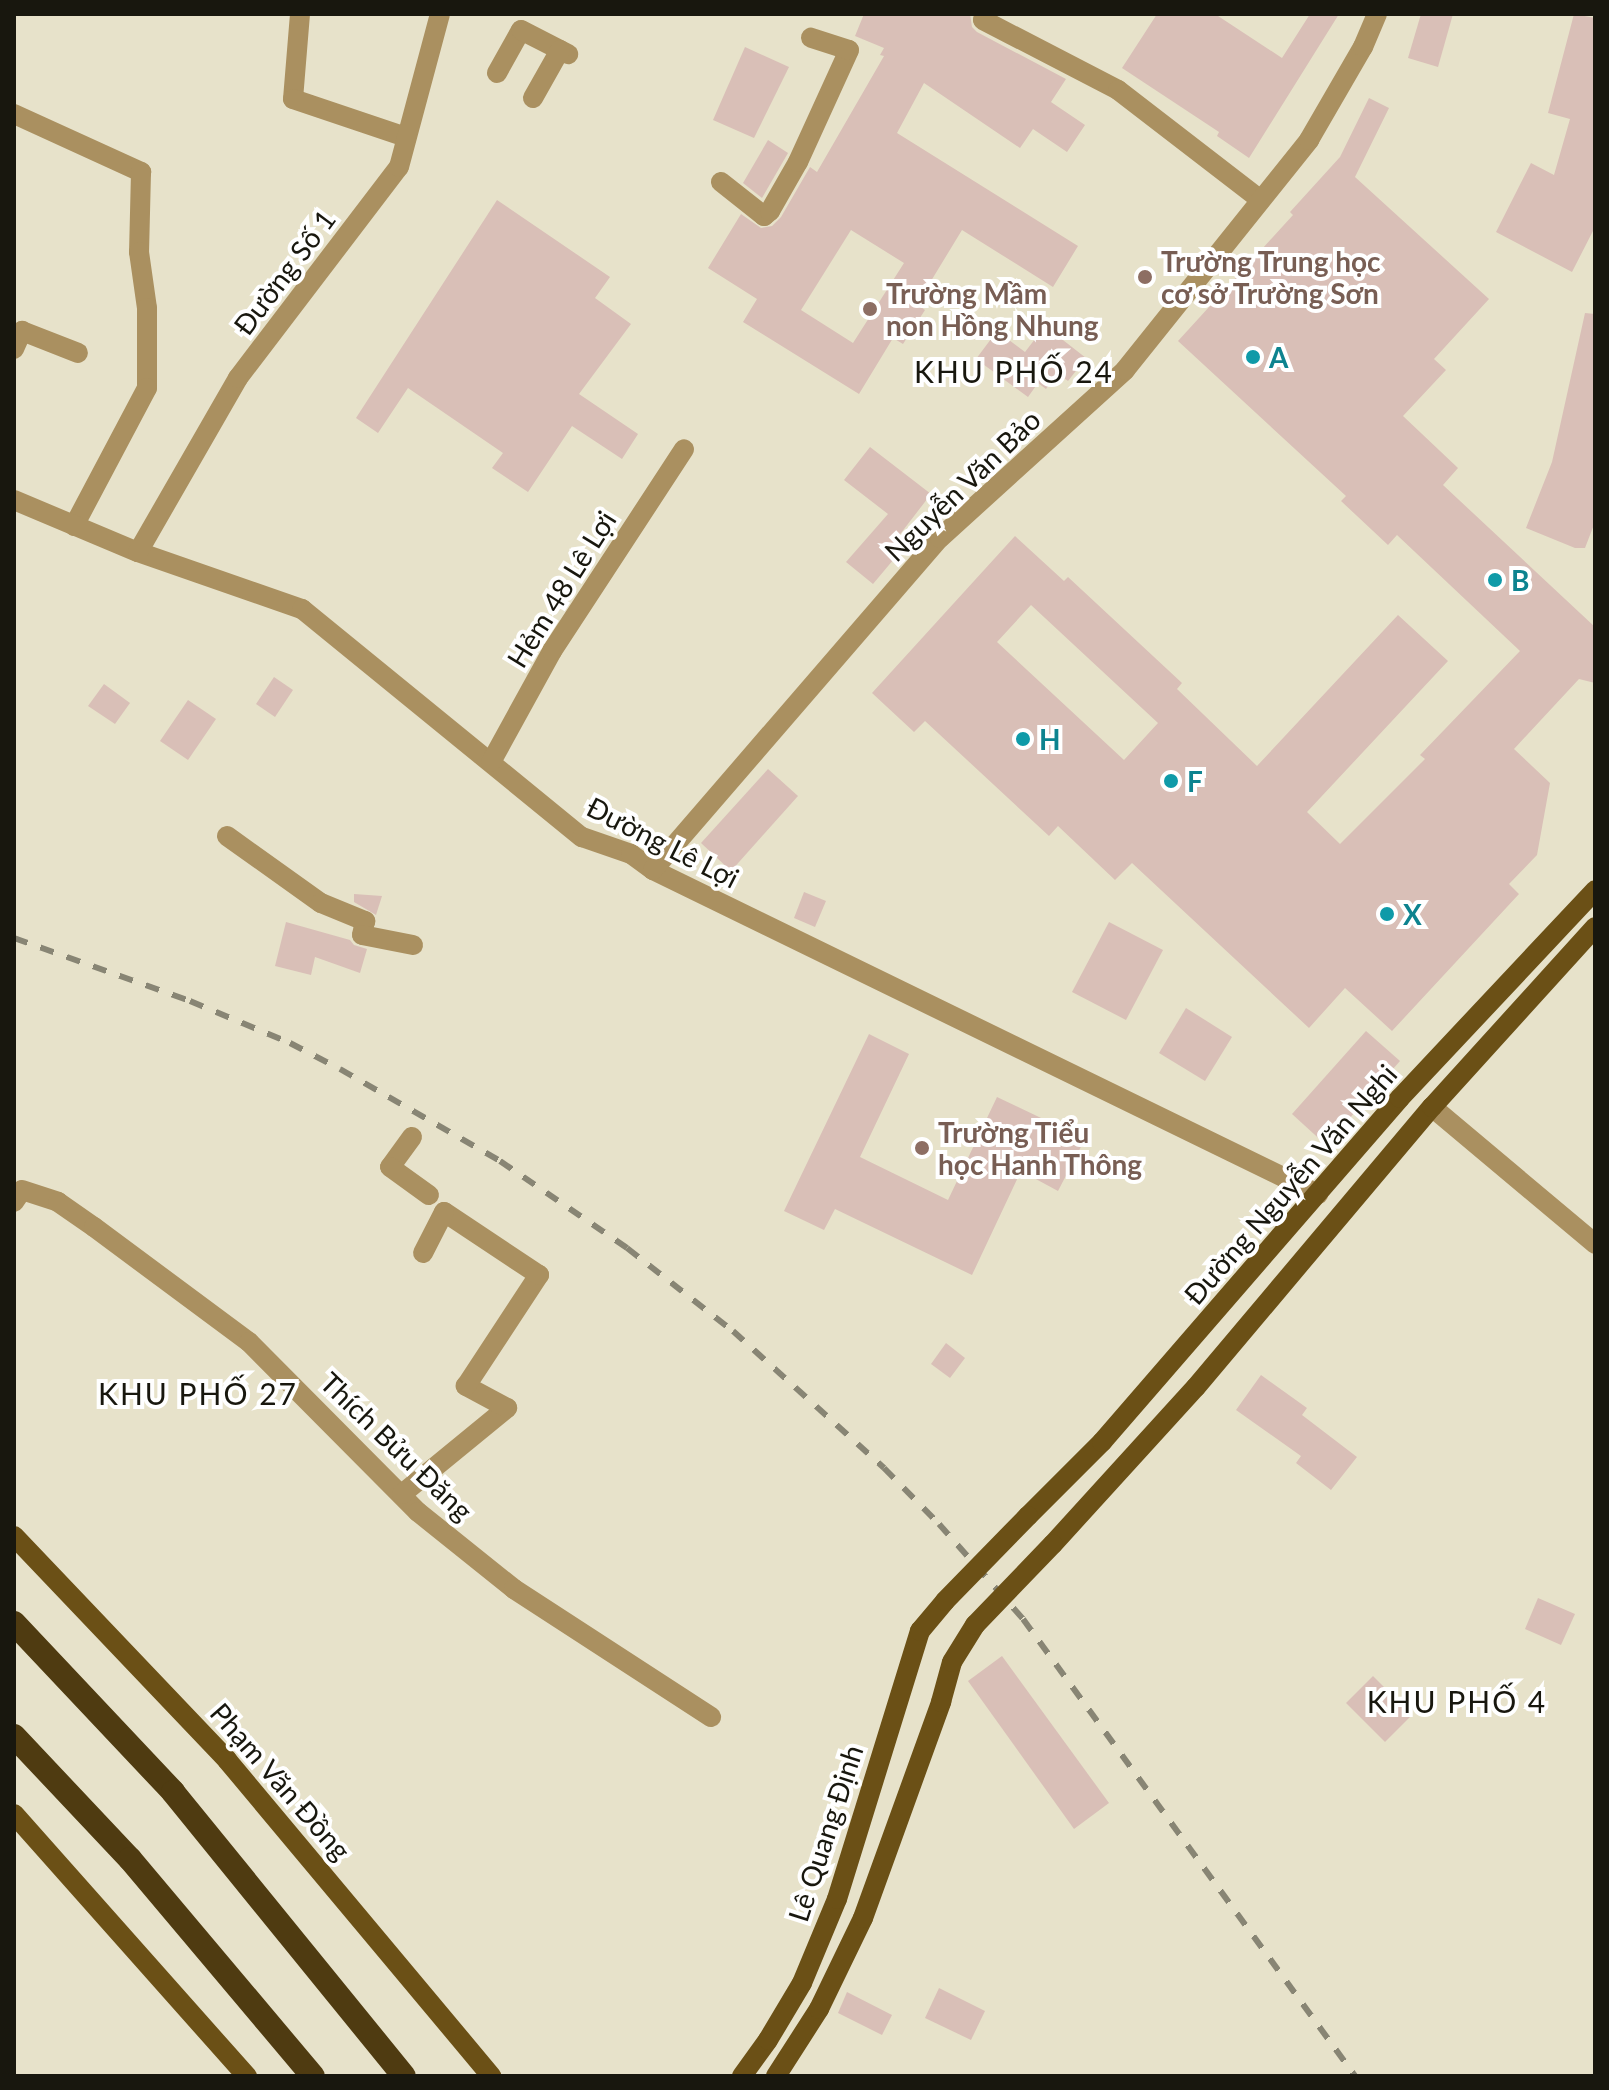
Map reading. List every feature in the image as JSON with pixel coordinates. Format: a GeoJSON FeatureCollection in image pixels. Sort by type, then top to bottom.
{"type":"FeatureCollection","features":[{"type":"Feature","properties":{"kind":"highway"},"geometry":{"type":"LineString","coordinates":[[14,1623],[173,1792],[404,2076]]}},
{"type":"Feature","properties":{"kind":"highway"},"geometry":{"type":"LineString","coordinates":[[14,1736],[130,1859],[313,2076]]}},
{"type":"Feature","properties":{"kind":"main road","name":"Đường Nguyễn Văn Nghi"},"geometry":{"type":"LineString","coordinates":[[945,1601],[1102,1442],[1400,1098],[1595,890]]}},
{"type":"Feature","properties":{"kind":"main road","name":"Đường Nguyễn Văn Nghi"},"geometry":{"type":"LineString","coordinates":[[975,1625],[1196,1387],[1432,1107],[1595,927]]}},
{"type":"Feature","properties":{"kind":"main road"},"geometry":{"type":"LineString","coordinates":[[1318,1194],[1345,1210]]}},
{"type":"Feature","properties":{"kind":"main road","name":"Phạm Văn Đồng"},"geometry":{"type":"LineString","coordinates":[[14,1536],[227,1760],[491,2076]]}},
{"type":"Feature","properties":{"kind":"main road","name":"Lê Quang Định"},"geometry":{"type":"LineString","coordinates":[[742,2076],[802,1983],[837,1899],[920,1631],[945,1601]]}},
{"type":"Feature","properties":{"kind":"main road","name":"Lê Quang Định"},"geometry":{"type":"LineString","coordinates":[[776,2076],[819,2009],[863,1918],[941,1702],[952,1662],[975,1625]]}},
{"type":"Feature","properties":{"kind":"main road"},"geometry":{"type":"LineString","coordinates":[[14,1814],[247,2076]]}},
{"type":"Feature","properties":{"kind":"street"},"geometry":{"type":"LineString","coordinates":[[300,14],[293,99],[406,137]]}},
{"type":"Feature","properties":{"kind":"street","name":"Đường Số 1"},"geometry":{"type":"LineString","coordinates":[[138,552],[238,378],[399,167],[440,14]]}},
{"type":"Feature","properties":{"kind":"street"},"geometry":{"type":"LineString","coordinates":[[985,14],[983,20],[1118,90],[1261,200]]}},
{"type":"Feature","properties":{"kind":"street","name":"Nguyễn Văn Bảo"},"geometry":{"type":"LineString","coordinates":[[653,870],[940,538],[1125,370],[1309,140],[1363,47],[1377,14]]}},
{"type":"Feature","properties":{"kind":"street"},"geometry":{"type":"LineString","coordinates":[[497,73],[521,30],[564,52],[533,98]]}},
{"type":"Feature","properties":{"kind":"street"},"geometry":{"type":"LineString","coordinates":[[721,182],[764,216],[770,211],[798,162],[849,50],[811,38]]}},
{"type":"Feature","properties":{"kind":"street"},"geometry":{"type":"LineString","coordinates":[[14,114],[141,172],[139,252],[147,308],[147,388],[74,526]]}},
{"type":"Feature","properties":{"kind":"street"},"geometry":{"type":"LineString","coordinates":[[14,349],[22,331],[78,353]]}},
{"type":"Feature","properties":{"kind":"street","name":"Hẻm 48 Lê Lợi"},"geometry":{"type":"LineString","coordinates":[[491,762],[552,651],[684,449]]}},
{"type":"Feature","properties":{"kind":"street","name":"Đường Lê Lợi"},"geometry":{"type":"LineString","coordinates":[[14,500],[138,552],[302,609],[582,837],[631,854],[653,870],[1318,1194]]}},
{"type":"Feature","properties":{"kind":"street"},"geometry":{"type":"LineString","coordinates":[[227,836],[321,903],[365,921],[362,935],[413,945]]}},
{"type":"Feature","properties":{"kind":"street"},"geometry":{"type":"LineString","coordinates":[[1432,1107],[1595,1244]]}},
{"type":"Feature","properties":{"kind":"street"},"geometry":{"type":"LineString","coordinates":[[412,1137],[390,1167],[429,1195]]}},
{"type":"Feature","properties":{"kind":"street","name":"Thích Bửu Đăng"},"geometry":{"type":"LineString","coordinates":[[14,1202],[22,1190],[58,1202],[249,1342],[418,1512],[514,1589],[711,1717]]}},
{"type":"Feature","properties":{"kind":"street"},"geometry":{"type":"LineString","coordinates":[[402,1494],[507,1408],[466,1386],[539,1275],[444,1212],[423,1253]]}},
{"type":"Feature","properties":{"kind":"building"},"geometry":{"type":"Polygon","coordinates":[[[864,14],[970,14],[972,27],[977,32],[1066,79],[1051,102],[1085,125],[1067,152],[1033,129],[1020,148],[924,83],[897,133],[1078,246],[1053,287],[962,230],[917,304],[925,310],[903,344],[893,338],[859,394],[743,322],[757,299],[708,268],[741,214],[761,228],[772,226],[781,217],[810,167],[817,172],[884,56],[880,55],[884,48],[855,36],[864,14]],[[851,230],[801,310],[853,343],[904,263],[851,230]]]}},
{"type":"Feature","properties":{"kind":"building"},"geometry":{"type":"Polygon","coordinates":[[[1157,14],[1215,14],[1282,58],[1310,14],[1339,14],[1249,158],[1217,136],[1219,132],[1122,68],[1157,14]]]}},
{"type":"Feature","properties":{"kind":"building"},"geometry":{"type":"Polygon","coordinates":[[[1421,14],[1453,14],[1438,67],[1408,58],[1421,14]]]}},
{"type":"Feature","properties":{"kind":"building"},"geometry":{"type":"Polygon","coordinates":[[[1574,14],[1595,18],[1595,227],[1572,272],[1496,232],[1531,163],[1554,175],[1570,119],[1548,113],[1574,14]]]}},
{"type":"Feature","properties":{"kind":"building"},"geometry":{"type":"Polygon","coordinates":[[[745,47],[789,67],[754,138],[713,120],[745,47]]]}},
{"type":"Feature","properties":{"kind":"building"},"geometry":{"type":"Polygon","coordinates":[[[1369,98],[1389,108],[1355,177],[1489,299],[1434,359],[1446,370],[1403,416],[1458,468],[1443,485],[1595,627],[1595,683],[1579,679],[1514,749],[1550,783],[1537,855],[1509,884],[1519,894],[1392,1031],[1345,988],[1309,1028],[1132,863],[1115,880],[1058,826],[1049,836],[925,721],[914,732],[872,693],[1015,536],[1064,581],[1068,577],[1182,683],[1177,689],[1257,766],[1398,615],[1448,661],[1307,812],[1340,844],[1425,759],[1420,755],[1520,651],[1397,535],[1388,545],[1341,501],[1346,496],[1178,341],[1293,215],[1290,212],[1340,157],[1369,98]],[[1031,605],[997,642],[1124,760],[1158,723],[1031,605]]]}},
{"type":"Feature","properties":{"kind":"building"},"geometry":{"type":"Polygon","coordinates":[[[768,140],[788,153],[762,198],[743,183],[768,140]]]}},
{"type":"Feature","properties":{"kind":"building"},"geometry":{"type":"Polygon","coordinates":[[[497,200],[610,277],[595,298],[631,324],[579,394],[638,434],[622,459],[572,426],[528,492],[492,468],[503,453],[408,388],[378,433],[356,418],[497,200]]]}},
{"type":"Feature","properties":{"kind":"building"},"geometry":{"type":"Polygon","coordinates":[[[1585,313],[1595,314],[1595,522],[1585,548],[1575,548],[1526,528],[1552,462],[1585,313]]]}},
{"type":"Feature","properties":{"kind":"building"},"geometry":{"type":"Polygon","coordinates":[[[1045,326],[1086,358],[1068,381],[1057,373],[1046,389],[1038,383],[1028,397],[976,359],[997,331],[1025,352],[1045,326]]]}},
{"type":"Feature","properties":{"kind":"building"},"geometry":{"type":"Polygon","coordinates":[[[870,447],[931,494],[891,546],[899,553],[873,584],[846,562],[888,514],[844,480],[870,447]]]}},
{"type":"Feature","properties":{"kind":"building"},"geometry":{"type":"Polygon","coordinates":[[[274,677],[293,690],[275,717],[256,704],[274,677]]]}},
{"type":"Feature","properties":{"kind":"building"},"geometry":{"type":"Polygon","coordinates":[[[104,684],[130,703],[115,724],[88,706],[104,684]]]}},
{"type":"Feature","properties":{"kind":"building"},"geometry":{"type":"Polygon","coordinates":[[[188,700],[216,719],[188,760],[160,741],[188,700]]]}},
{"type":"Feature","properties":{"kind":"building"},"geometry":{"type":"Polygon","coordinates":[[[768,769],[798,796],[731,871],[701,843],[768,769]]]}},
{"type":"Feature","properties":{"kind":"building"},"geometry":{"type":"Polygon","coordinates":[[[804,892],[826,901],[815,927],[794,918],[804,892]]]}},
{"type":"Feature","properties":{"kind":"building"},"geometry":{"type":"Polygon","coordinates":[[[354,894],[382,896],[376,915],[354,902],[354,894]]]}},
{"type":"Feature","properties":{"kind":"building"},"geometry":{"type":"Polygon","coordinates":[[[286,922],[350,940],[354,945],[367,949],[360,973],[315,957],[311,975],[275,966],[286,922]]]}},
{"type":"Feature","properties":{"kind":"building"},"geometry":{"type":"Polygon","coordinates":[[[1109,922],[1163,950],[1126,1020],[1072,992],[1109,922]]]}},
{"type":"Feature","properties":{"kind":"building"},"geometry":{"type":"Polygon","coordinates":[[[1186,1008],[1232,1037],[1205,1081],[1159,1053],[1186,1008]]]}},
{"type":"Feature","properties":{"kind":"building"},"geometry":{"type":"Polygon","coordinates":[[[1366,1031],[1400,1061],[1326,1145],[1292,1114],[1366,1031]]]}},
{"type":"Feature","properties":{"kind":"building","name":"Trường Tiểu học Hanh Thông"},"geometry":{"type":"Polygon","coordinates":[[[869,1034],[909,1054],[860,1157],[948,1200],[997,1097],[1085,1139],[1058,1191],[1021,1171],[972,1275],[835,1209],[824,1230],[784,1211],[869,1034]]]}},
{"type":"Feature","properties":{"kind":"building"},"geometry":{"type":"Polygon","coordinates":[[[946,1343],[965,1358],[950,1378],[931,1364],[946,1343]]]}},
{"type":"Feature","properties":{"kind":"building"},"geometry":{"type":"Polygon","coordinates":[[[1261,1375],[1307,1408],[1302,1415],[1357,1457],[1331,1490],[1296,1463],[1301,1456],[1236,1410],[1261,1375]]]}},
{"type":"Feature","properties":{"kind":"building"},"geometry":{"type":"Polygon","coordinates":[[[1538,1598],[1575,1614],[1561,1645],[1525,1629],[1538,1598]]]}},
{"type":"Feature","properties":{"kind":"building"},"geometry":{"type":"Polygon","coordinates":[[[1002,1656],[1109,1803],[1074,1829],[968,1681],[1002,1656]]]}},
{"type":"Feature","properties":{"kind":"building"},"geometry":{"type":"Polygon","coordinates":[[[1373,1676],[1412,1715],[1385,1742],[1346,1703],[1373,1676]]]}},
{"type":"Feature","properties":{"kind":"building"},"geometry":{"type":"Polygon","coordinates":[[[939,1988],[985,2011],[971,2040],[925,2018],[939,1988]]]}},
{"type":"Feature","properties":{"kind":"building"},"geometry":{"type":"Polygon","coordinates":[[[847,1992],[892,2015],[882,2035],[838,2013],[847,1992]]]}},
{"type":"Feature","properties":{"kind":"railway"},"geometry":{"type":"LineString","coordinates":[[14,938],[190,1001],[290,1043],[340,1069],[500,1161],[627,1248],[733,1331],[884,1468],[939,1524],[1023,1619],[1355,2076]]}},
{"type":"Feature","properties":{"kind":"place","name":"Trường Trung học cơ sở Trường Sơn"},"geometry":{"type":"Point","coordinates":[1145,277]}},
{"type":"Feature","properties":{"kind":"place","name":"Trường Mầm non Hồng Nhung"},"geometry":{"type":"Point","coordinates":[870,309]}},
{"type":"Feature","properties":{"kind":"place","name":"A"},"geometry":{"type":"Point","coordinates":[1253,357]}},
{"type":"Feature","properties":{"kind":"place","name":"B"},"geometry":{"type":"Point","coordinates":[1495,580]}},
{"type":"Feature","properties":{"kind":"place","name":"H"},"geometry":{"type":"Point","coordinates":[1023,739]}},
{"type":"Feature","properties":{"kind":"place","name":"F"},"geometry":{"type":"Point","coordinates":[1171,781]}},
{"type":"Feature","properties":{"kind":"place","name":"X"},"geometry":{"type":"Point","coordinates":[1387,914]}},
{"type":"Feature","properties":{"kind":"place","name":"Trường Tiểu học Hanh Thông"},"geometry":{"type":"Point","coordinates":[922,1148]}},
{"type":"Feature","properties":{"kind":"district","name":"KHU PHỐ 24"},"geometry":{"type":"Point","coordinates":[1014,371]}},
{"type":"Feature","properties":{"kind":"district","name":"KHU PHỐ 27"},"geometry":{"type":"Point","coordinates":[198,1393]}},
{"type":"Feature","properties":{"kind":"district","name":"KHU PHỐ 4"},"geometry":{"type":"Point","coordinates":[1457,1701]}}]}
